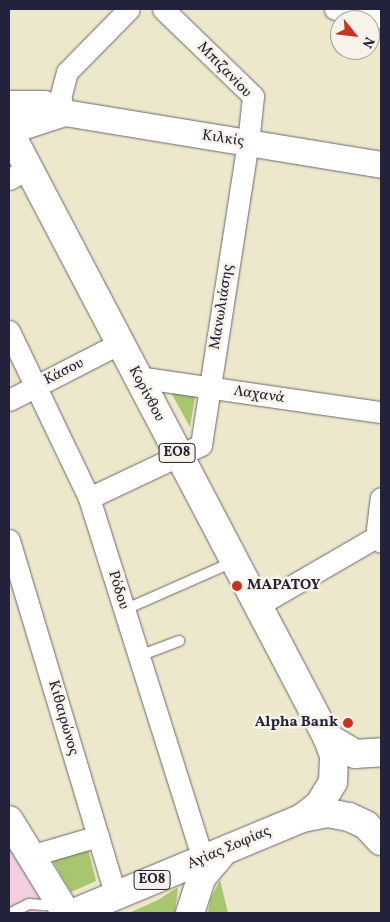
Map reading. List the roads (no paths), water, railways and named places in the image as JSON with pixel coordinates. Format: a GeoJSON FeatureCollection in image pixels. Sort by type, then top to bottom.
{"type":"FeatureCollection","features":[{"type":"Feature","properties":{"kind":"main road","name":"Κορίνθου"},"geometry":{"type":"LineString","coordinates":[[9,131],[19,174],[120,343],[327,737]]}},
{"type":"Feature","properties":{"kind":"main road"},"geometry":{"type":"LineString","coordinates":[[327,737],[355,754],[381,752]]}},
{"type":"Feature","properties":{"kind":"main road","name":"ΕΟ8"},"geometry":{"type":"LineString","coordinates":[[302,818],[320,804],[333,782],[334,755],[327,737]]}},
{"type":"Feature","properties":{"kind":"main road","name":"ΕΟ8"},"geometry":{"type":"LineString","coordinates":[[302,818],[328,813],[349,816],[366,824],[381,841]]}},
{"type":"Feature","properties":{"kind":"main road","name":"Αγίας Σοφίας"},"geometry":{"type":"LineString","coordinates":[[67,911],[116,896],[302,818]]}},
{"type":"Feature","properties":{"kind":"main road"},"geometry":{"type":"LineString","coordinates":[[9,820],[30,856],[67,911]]}},
{"type":"Feature","properties":{"kind":"main road","name":"ΕΟ8"},"geometry":{"type":"LineString","coordinates":[[190,913],[207,868],[230,848]]}},
{"type":"Feature","properties":{"kind":"street"},"geometry":{"type":"LineString","coordinates":[[65,113],[60,98],[67,72],[129,9]]}},
{"type":"Feature","properties":{"kind":"street","name":"Μπιζανίου"},"geometry":{"type":"LineString","coordinates":[[163,9],[253,96],[248,143]]}},
{"type":"Feature","properties":{"kind":"street"},"geometry":{"type":"LineString","coordinates":[[335,9],[381,18]]}},
{"type":"Feature","properties":{"kind":"street","name":"Κιλκίς"},"geometry":{"type":"LineString","coordinates":[[9,104],[44,104],[65,113],[381,165]]}},
{"type":"Feature","properties":{"kind":"street","name":"Κιλκίς"},"geometry":{"type":"LineString","coordinates":[[9,131],[65,113]]}},
{"type":"Feature","properties":{"kind":"street","name":"Μανωλιάσης"},"geometry":{"type":"LineString","coordinates":[[179,457],[201,445],[248,143]]}},
{"type":"Feature","properties":{"kind":"street","name":"Ρόδου"},"geometry":{"type":"LineString","coordinates":[[9,331],[89,498],[203,859]]}},
{"type":"Feature","properties":{"kind":"street","name":"Κάσου"},"geometry":{"type":"LineString","coordinates":[[9,400],[120,343]]}},
{"type":"Feature","properties":{"kind":"street","name":"Λαχανά"},"geometry":{"type":"LineString","coordinates":[[137,377],[381,412]]}},
{"type":"Feature","properties":{"kind":"street"},"geometry":{"type":"LineString","coordinates":[[89,498],[179,457]]}},
{"type":"Feature","properties":{"kind":"street"},"geometry":{"type":"LineString","coordinates":[[257,606],[378,539],[381,498]]}},
{"type":"Feature","properties":{"kind":"street","name":"Κιθαιρώνος"},"geometry":{"type":"LineString","coordinates":[[9,540],[116,896]]}},
{"type":"Feature","properties":{"kind":"street"},"geometry":{"type":"LineString","coordinates":[[30,856],[98,836]]}},
{"type":"Feature","properties":{"kind":"lane"},"geometry":{"type":"LineString","coordinates":[[124,610],[234,561]]}},
{"type":"Feature","properties":{"kind":"lane"},"geometry":{"type":"LineString","coordinates":[[139,656],[179,641]]}},
{"type":"Feature","properties":{"kind":"lane"},"geometry":{"type":"LineString","coordinates":[[11,913],[29,904],[67,911]]}},
{"type":"Feature","properties":{"kind":"place","name":"ΜΑΡΑΤΟΥ"},"geometry":{"type":"Point","coordinates":[237,586]}},
{"type":"Feature","properties":{"kind":"place","name":"Alpha Bank"},"geometry":{"type":"Point","coordinates":[348,723]}}]}
